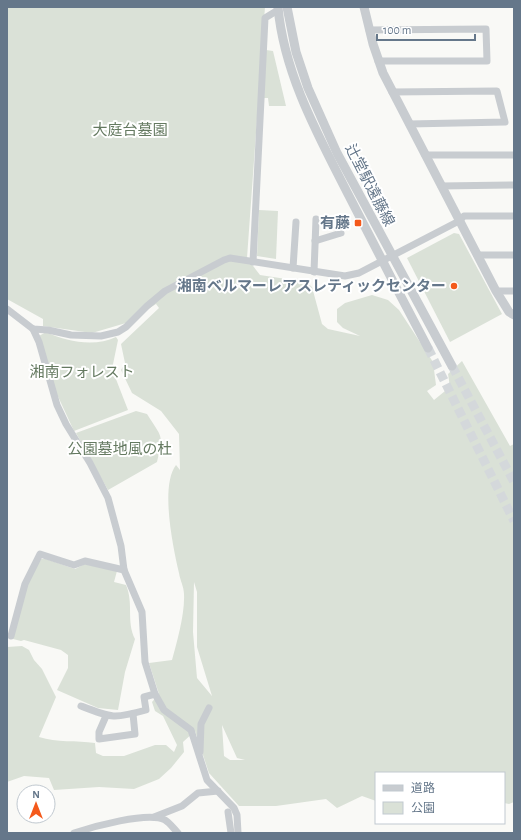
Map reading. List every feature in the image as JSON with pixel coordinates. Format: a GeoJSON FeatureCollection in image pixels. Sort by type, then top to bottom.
{"type":"FeatureCollection","features":[{"type":"Feature","properties":{"kind":"street","name":"辻堂駅遠藤線"},"geometry":{"type":"LineString","coordinates":[[287,7],[296,52],[308,88],[338,153],[452,366]]}},
{"type":"Feature","properties":{"kind":"street"},"geometry":{"type":"LineString","coordinates":[[364,7],[378,61],[392,92],[496,291],[509,312],[514,314]]}},
{"type":"Feature","properties":{"kind":"street","name":"辻堂駅遠藤線"},"geometry":{"type":"LineString","coordinates":[[278,8],[290,65],[306,111],[428,348]]}},
{"type":"Feature","properties":{"kind":"street"},"geometry":{"type":"LineString","coordinates":[[252,262],[265,18],[278,8]]}},
{"type":"Feature","properties":{"kind":"street"},"geometry":{"type":"LineString","coordinates":[[369,30],[486,28],[487,61],[378,61]]}},
{"type":"Feature","properties":{"kind":"street"},"geometry":{"type":"LineString","coordinates":[[392,92],[497,91],[505,122],[409,124]]}},
{"type":"Feature","properties":{"kind":"street"},"geometry":{"type":"LineString","coordinates":[[425,154],[514,154]]}},
{"type":"Feature","properties":{"kind":"street"},"geometry":{"type":"LineString","coordinates":[[441,186],[514,185]]}},
{"type":"Feature","properties":{"kind":"street"},"geometry":{"type":"LineString","coordinates":[[7,309],[33,329],[48,330],[71,335],[101,336],[118,332],[126,327],[165,291],[230,258],[345,276],[359,273],[459,221],[464,216],[514,216]]}},
{"type":"Feature","properties":{"kind":"street"},"geometry":{"type":"LineString","coordinates":[[314,272],[316,219]]}},
{"type":"Feature","properties":{"kind":"street"},"geometry":{"type":"LineString","coordinates":[[293,268],[296,222]]}},
{"type":"Feature","properties":{"kind":"street"},"geometry":{"type":"LineString","coordinates":[[315,241],[341,233]]}},
{"type":"Feature","properties":{"kind":"street"},"geometry":{"type":"LineString","coordinates":[[477,255],[514,255]]}},
{"type":"Feature","properties":{"kind":"street"},"geometry":{"type":"LineString","coordinates":[[496,291],[514,291]]}},
{"type":"Feature","properties":{"kind":"street"},"geometry":{"type":"LineString","coordinates":[[33,329],[60,411],[108,498],[120,546],[124,570],[142,612],[145,662],[155,694],[164,710],[191,730],[207,780],[234,808],[237,816],[238,833]]}},
{"type":"Feature","properties":{"kind":"street"},"geometry":{"type":"LineString","coordinates":[[11,636],[25,584],[40,554],[74,565],[85,561],[124,570]]}},
{"type":"Feature","properties":{"kind":"street"},"geometry":{"type":"LineString","coordinates":[[81,706],[106,716],[119,717],[146,710],[144,697],[155,694]]}},
{"type":"Feature","properties":{"kind":"street"},"geometry":{"type":"LineString","coordinates":[[200,756],[202,724],[209,708]]}},
{"type":"Feature","properties":{"kind":"street"},"geometry":{"type":"LineString","coordinates":[[106,716],[99,732],[99,739],[135,734],[133,714]]}},
{"type":"Feature","properties":{"kind":"street"},"geometry":{"type":"LineString","coordinates":[[152,818],[182,806],[198,792],[218,792]]}},
{"type":"Feature","properties":{"kind":"street"},"geometry":{"type":"LineString","coordinates":[[228,812],[231,833]]}},
{"type":"Feature","properties":{"kind":"street"},"geometry":{"type":"LineString","coordinates":[[74,833],[113,821],[152,818],[166,821],[178,833]]}},
{"type":"Feature","properties":{"kind":"green space","name":"大庭台墓園"},"geometry":{"type":"Polygon","coordinates":[[[7,7],[265,7],[247,258],[260,275],[306,282],[312,287],[322,324],[328,329],[360,336],[343,328],[337,322],[337,309],[345,303],[372,295],[388,300],[399,310],[433,362],[436,385],[427,391],[434,400],[450,387],[448,374],[462,361],[510,446],[514,444],[514,802],[509,804],[505,803],[505,772],[375,772],[375,801],[362,796],[337,808],[326,799],[276,806],[239,806],[209,773],[195,731],[183,742],[184,752],[171,768],[159,779],[134,789],[99,787],[56,790],[56,784],[52,784],[49,778],[24,776],[7,782],[7,647],[22,646],[29,650],[34,660],[42,669],[56,697],[39,737],[53,740],[95,743],[96,753],[103,756],[124,756],[155,745],[166,745],[174,752],[177,745],[163,716],[155,711],[152,702],[159,694],[149,663],[172,660],[182,618],[184,594],[171,533],[168,502],[171,475],[176,465],[180,470],[179,434],[161,411],[132,393],[121,370],[125,363],[121,344],[159,308],[156,304],[126,323],[92,333],[43,326],[43,319],[7,299],[7,7]],[[194,582],[193,632],[197,678],[212,696],[197,647],[197,592],[194,582]],[[222,725],[224,756],[230,760],[245,760],[237,758],[222,725]]]}},
{"type":"Feature","properties":{"kind":"green space"},"geometry":{"type":"Polygon","coordinates":[[[266,50],[273,51],[286,106],[269,106],[268,98],[264,98],[266,50]]]}},
{"type":"Feature","properties":{"kind":"green space"},"geometry":{"type":"Polygon","coordinates":[[[259,210],[278,211],[276,259],[257,256],[259,210]]]}},
{"type":"Feature","properties":{"kind":"green space","name":"湘南ベルマーレアスレティックセンター"},"geometry":{"type":"Polygon","coordinates":[[[454,233],[459,234],[502,314],[450,342],[407,258],[454,233]]]}},
{"type":"Feature","properties":{"kind":"green space","name":"湘南フォレスト"},"geometry":{"type":"Polygon","coordinates":[[[46,332],[72,341],[81,342],[99,342],[116,337],[118,340],[112,369],[128,410],[74,431],[55,390],[39,336],[46,332]]]}},
{"type":"Feature","properties":{"kind":"green space","name":"公園墓地風の杜"},"geometry":{"type":"Polygon","coordinates":[[[136,411],[147,414],[159,432],[161,441],[157,462],[108,490],[76,433],[136,411]]]}},
{"type":"Feature","properties":{"kind":"green space"},"geometry":{"type":"Polygon","coordinates":[[[41,559],[46,559],[75,569],[85,564],[117,571],[114,582],[126,585],[130,599],[132,632],[135,639],[125,672],[118,710],[98,708],[57,690],[68,668],[68,655],[61,650],[24,640],[21,641],[13,639],[28,583],[41,559]]]}},
{"type":"Feature","properties":{"kind":"tunnel"},"geometry":{"type":"LineString","coordinates":[[428,348],[514,521]]}},
{"type":"Feature","properties":{"kind":"tunnel"},"geometry":{"type":"LineString","coordinates":[[452,366],[514,482]]}},
{"type":"Feature","properties":{"kind":"place","name":"有藤"},"geometry":{"type":"Point","coordinates":[358,223]}},
{"type":"Feature","properties":{"kind":"place","name":"湘南ベルマーレアスレティックセンター"},"geometry":{"type":"Point","coordinates":[454,286]}}]}
